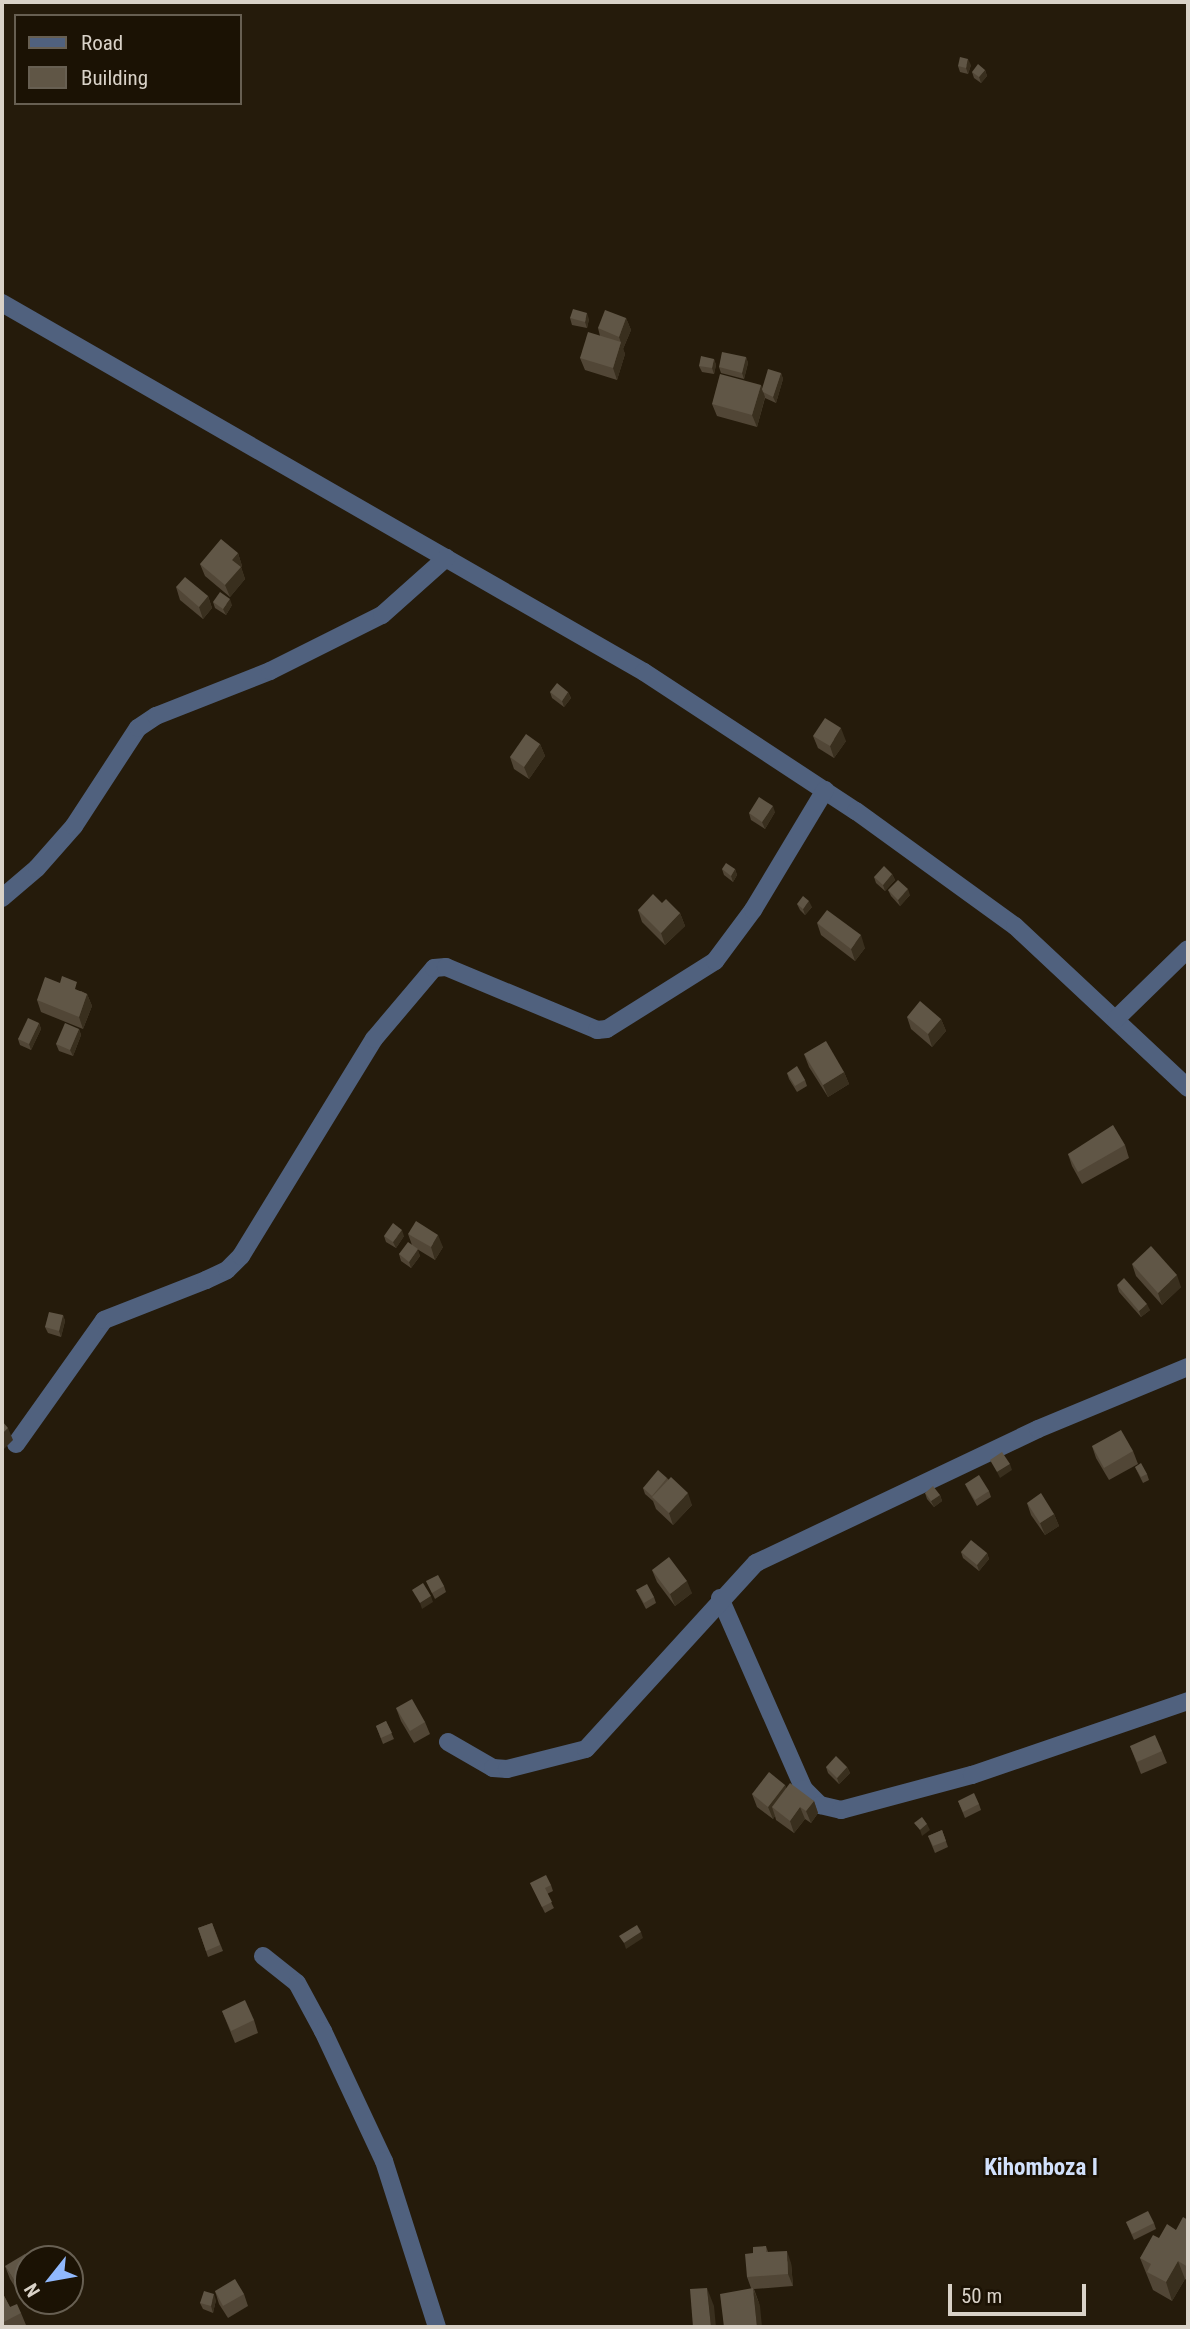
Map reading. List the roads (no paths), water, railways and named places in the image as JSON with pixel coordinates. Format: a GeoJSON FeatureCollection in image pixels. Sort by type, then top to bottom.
{"type":"FeatureCollection","features":[{"type":"Feature","properties":{"kind":"street"},"geometry":{"type":"LineString","coordinates":[[2,303],[644,672],[825,790],[1015,926],[1188,1088]]}},
{"type":"Feature","properties":{"kind":"street"},"geometry":{"type":"LineString","coordinates":[[2,898],[37,868],[74,826],[138,728],[156,716],[270,671],[382,615],[446,558]]}},
{"type":"Feature","properties":{"kind":"street"},"geometry":{"type":"LineString","coordinates":[[16,1444],[104,1320],[206,1280],[227,1270],[240,1256],[374,1040],[434,968],[446,967],[597,1030],[607,1029],[715,961],[753,911],[825,790]]}},
{"type":"Feature","properties":{"kind":"street"},"geometry":{"type":"LineString","coordinates":[[1116,1018],[1188,949]]}},
{"type":"Feature","properties":{"kind":"street"},"geometry":{"type":"LineString","coordinates":[[448,1742],[493,1768],[507,1769],[586,1749],[720,1598],[756,1563],[1038,1429],[1188,1367]]}},
{"type":"Feature","properties":{"kind":"street"},"geometry":{"type":"LineString","coordinates":[[720,1598],[804,1788],[820,1805],[841,1810],[972,1775],[1188,1702]]}},
{"type":"Feature","properties":{"kind":"street"},"geometry":{"type":"LineString","coordinates":[[262,1956],[297,1983],[323,2031],[384,2161],[437,2327]]}},
{"type":"Feature","properties":{"kind":"district","name":"Kihomboza I"},"geometry":{"type":"Point","coordinates":[1041,2168]}}]}
